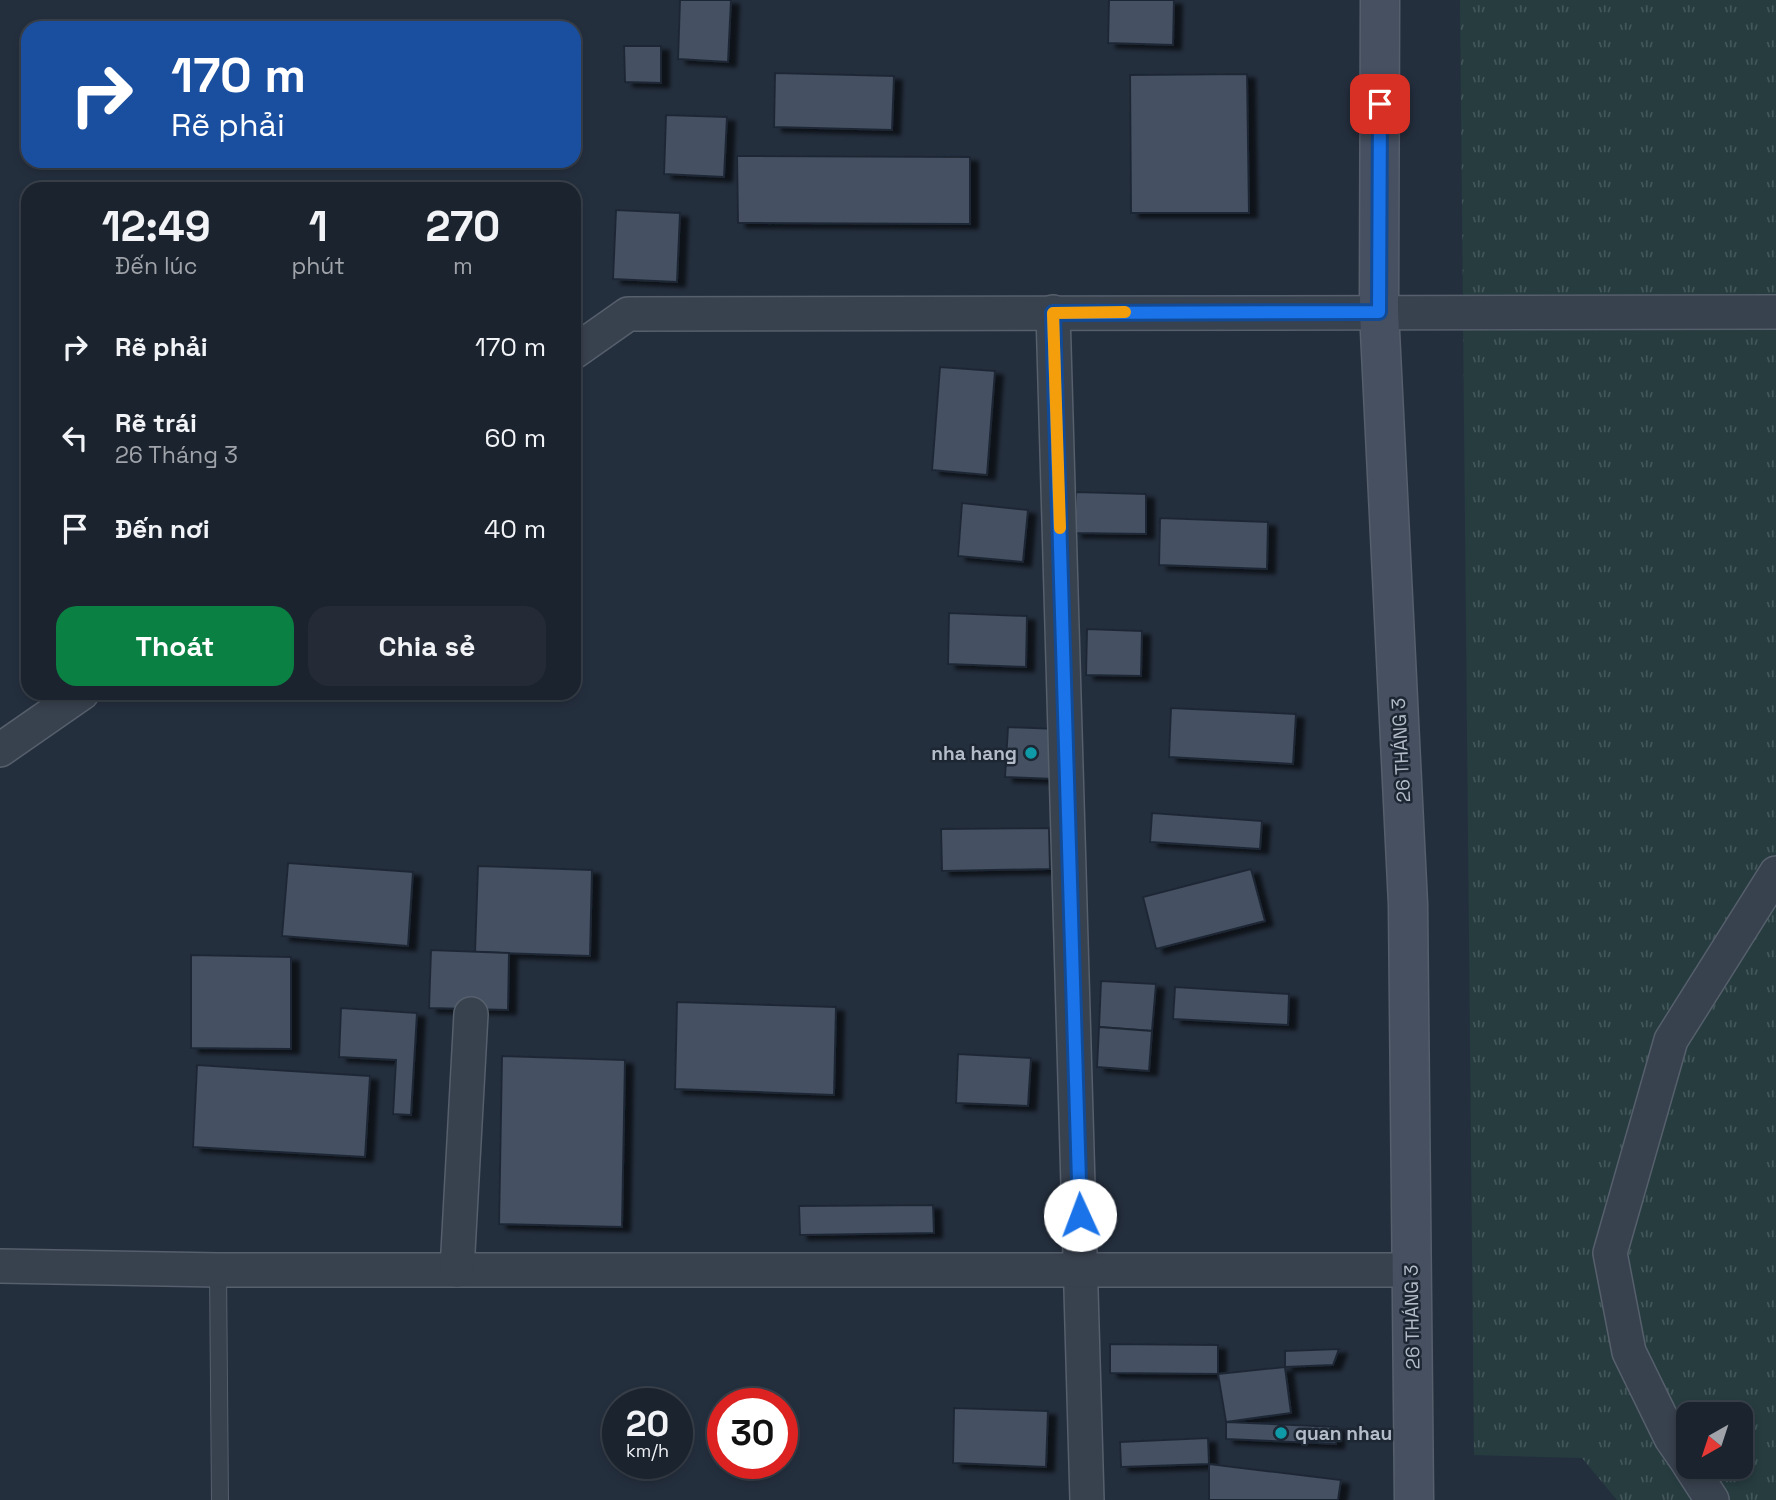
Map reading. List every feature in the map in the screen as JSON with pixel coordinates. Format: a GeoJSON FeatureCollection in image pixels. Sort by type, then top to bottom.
{"type":"FeatureCollection","features":[{"type":"Feature","properties":{"kind":"street","name":"26 THÁNG 3"},"geometry":{"type":"LineString","coordinates":[[1380,0],[1379,312],[1408,904],[1414,1500]]}},
{"type":"Feature","properties":{"kind":"street"},"geometry":{"type":"LineString","coordinates":[[581,347],[628,314],[1776,312]]}},
{"type":"Feature","properties":{"kind":"street"},"geometry":{"type":"LineString","coordinates":[[1053,313],[1087,1500]]}},
{"type":"Feature","properties":{"kind":"street"},"geometry":{"type":"LineString","coordinates":[[0,750],[72,700]]}},
{"type":"Feature","properties":{"kind":"street"},"geometry":{"type":"LineString","coordinates":[[1676,1444],[1629,1352],[1610,1253],[1671,1040],[1776,873]]}},
{"type":"Feature","properties":{"kind":"street"},"geometry":{"type":"LineString","coordinates":[[457,1270],[471,1014]]}},
{"type":"Feature","properties":{"kind":"street"},"geometry":{"type":"LineString","coordinates":[[0,1266],[218,1270],[1411,1270]]}},
{"type":"Feature","properties":{"kind":"street"},"geometry":{"type":"LineString","coordinates":[[1699,1479],[1713,1500]]}},
{"type":"Feature","properties":{"kind":"lane"},"geometry":{"type":"LineString","coordinates":[[218,1270],[220,1500]]}},
{"type":"Feature","properties":{"kind":"green space"},"geometry":{"type":"Polygon","coordinates":[[[1460,0],[1776,0],[1776,1500],[1617,1500],[1582,1458],[1474,1455],[1460,0]]]}},
{"type":"Feature","properties":{"kind":"building"},"geometry":{"type":"Polygon","coordinates":[[[680,0],[731,0],[728,62],[678,59],[680,0]]]}},
{"type":"Feature","properties":{"kind":"building"},"geometry":{"type":"Polygon","coordinates":[[[1109,0],[1174,0],[1173,45],[1108,43],[1109,0]]]}},
{"type":"Feature","properties":{"kind":"building"},"geometry":{"type":"Polygon","coordinates":[[[624,46],[661,46],[661,83],[625,82],[624,46]]]}},
{"type":"Feature","properties":{"kind":"building"},"geometry":{"type":"Polygon","coordinates":[[[775,73],[894,76],[892,130],[774,127],[775,73]]]}},
{"type":"Feature","properties":{"kind":"building"},"geometry":{"type":"Polygon","coordinates":[[[1247,74],[1249,213],[1131,213],[1130,75],[1247,74]]]}},
{"type":"Feature","properties":{"kind":"building"},"geometry":{"type":"Polygon","coordinates":[[[666,115],[727,117],[724,177],[664,174],[666,115]]]}},
{"type":"Feature","properties":{"kind":"building"},"geometry":{"type":"Polygon","coordinates":[[[737,156],[970,157],[970,224],[738,223],[737,156]]]}},
{"type":"Feature","properties":{"kind":"building"},"geometry":{"type":"Polygon","coordinates":[[[616,210],[680,213],[677,282],[613,279],[616,210]]]}},
{"type":"Feature","properties":{"kind":"building"},"geometry":{"type":"Polygon","coordinates":[[[940,367],[995,371],[987,475],[932,470],[940,367]]]}},
{"type":"Feature","properties":{"kind":"building"},"geometry":{"type":"Polygon","coordinates":[[[1076,492],[1146,494],[1146,534],[1074,533],[1076,492]]]}},
{"type":"Feature","properties":{"kind":"building"},"geometry":{"type":"Polygon","coordinates":[[[962,503],[1028,510],[1023,562],[958,556],[962,503]]]}},
{"type":"Feature","properties":{"kind":"building"},"geometry":{"type":"Polygon","coordinates":[[[1160,518],[1268,522],[1267,569],[1159,565],[1160,518]]]}},
{"type":"Feature","properties":{"kind":"building"},"geometry":{"type":"Polygon","coordinates":[[[949,613],[1027,616],[1026,667],[948,664],[949,613]]]}},
{"type":"Feature","properties":{"kind":"building"},"geometry":{"type":"Polygon","coordinates":[[[1087,629],[1142,631],[1141,676],[1086,675],[1087,629]]]}},
{"type":"Feature","properties":{"kind":"building"},"geometry":{"type":"Polygon","coordinates":[[[1171,708],[1296,714],[1293,764],[1169,757],[1171,708]]]}},
{"type":"Feature","properties":{"kind":"building","name":"nha hang"},"geometry":{"type":"Polygon","coordinates":[[[1008,727],[1058,729],[1055,779],[1005,777],[1008,727]]]}},
{"type":"Feature","properties":{"kind":"building"},"geometry":{"type":"Polygon","coordinates":[[[1152,813],[1262,821],[1260,849],[1150,842],[1152,813]]]}},
{"type":"Feature","properties":{"kind":"building"},"geometry":{"type":"Polygon","coordinates":[[[1049,828],[1050,869],[942,871],[941,829],[1049,828]]]}},
{"type":"Feature","properties":{"kind":"building"},"geometry":{"type":"Polygon","coordinates":[[[288,863],[413,872],[408,946],[282,936],[288,863]]]}},
{"type":"Feature","properties":{"kind":"building"},"geometry":{"type":"Polygon","coordinates":[[[478,866],[592,870],[590,956],[475,952],[478,866]]]}},
{"type":"Feature","properties":{"kind":"building"},"geometry":{"type":"Polygon","coordinates":[[[1251,869],[1265,921],[1156,949],[1143,897],[1251,869]]]}},
{"type":"Feature","properties":{"kind":"building"},"geometry":{"type":"Polygon","coordinates":[[[431,950],[509,953],[508,1010],[429,1008],[431,950]]]}},
{"type":"Feature","properties":{"kind":"building"},"geometry":{"type":"Polygon","coordinates":[[[191,955],[291,957],[291,1049],[191,1048],[191,955]]]}},
{"type":"Feature","properties":{"kind":"building"},"geometry":{"type":"Polygon","coordinates":[[[1101,981],[1156,984],[1152,1031],[1099,1027],[1101,981]]]}},
{"type":"Feature","properties":{"kind":"building"},"geometry":{"type":"Polygon","coordinates":[[[1175,987],[1289,994],[1288,1025],[1173,1019],[1175,987]]]}},
{"type":"Feature","properties":{"kind":"building"},"geometry":{"type":"Polygon","coordinates":[[[677,1002],[836,1007],[834,1095],[675,1089],[677,1002]]]}},
{"type":"Feature","properties":{"kind":"building"},"geometry":{"type":"Polygon","coordinates":[[[341,1008],[417,1013],[411,1115],[393,1114],[396,1060],[339,1057],[341,1008]]]}},
{"type":"Feature","properties":{"kind":"building"},"geometry":{"type":"Polygon","coordinates":[[[1099,1027],[1152,1031],[1149,1071],[1097,1067],[1099,1027]]]}},
{"type":"Feature","properties":{"kind":"building"},"geometry":{"type":"Polygon","coordinates":[[[958,1054],[1031,1058],[1028,1106],[956,1103],[958,1054]]]}},
{"type":"Feature","properties":{"kind":"building"},"geometry":{"type":"Polygon","coordinates":[[[502,1056],[625,1060],[622,1227],[499,1224],[502,1056]]]}},
{"type":"Feature","properties":{"kind":"building"},"geometry":{"type":"Polygon","coordinates":[[[197,1065],[370,1076],[365,1157],[193,1147],[197,1065]]]}},
{"type":"Feature","properties":{"kind":"building"},"geometry":{"type":"Polygon","coordinates":[[[933,1205],[934,1233],[800,1235],[799,1206],[933,1205]]]}},
{"type":"Feature","properties":{"kind":"building"},"geometry":{"type":"Polygon","coordinates":[[[1110,1344],[1218,1345],[1218,1374],[1110,1373],[1110,1344]]]}},
{"type":"Feature","properties":{"kind":"building"},"geometry":{"type":"Polygon","coordinates":[[[1339,1349],[1333,1365],[1285,1367],[1285,1351],[1339,1349]]]}},
{"type":"Feature","properties":{"kind":"building"},"geometry":{"type":"Polygon","coordinates":[[[1285,1367],[1291,1413],[1226,1422],[1218,1374],[1285,1367]]]}},
{"type":"Feature","properties":{"kind":"building"},"geometry":{"type":"Polygon","coordinates":[[[954,1408],[1048,1411],[1046,1467],[953,1463],[954,1408]]]}},
{"type":"Feature","properties":{"kind":"building","name":"quan nhau"},"geometry":{"type":"Polygon","coordinates":[[[1226,1422],[1337,1427],[1336,1444],[1226,1439],[1226,1422]]]}},
{"type":"Feature","properties":{"kind":"building"},"geometry":{"type":"Polygon","coordinates":[[[1208,1438],[1209,1464],[1121,1467],[1120,1442],[1208,1438]]]}},
{"type":"Feature","properties":{"kind":"building"},"geometry":{"type":"Polygon","coordinates":[[[1209,1464],[1341,1480],[1338,1500],[1209,1500],[1209,1464]]]}},
{"type":"Feature","properties":{"kind":"slow traffic"},"geometry":{"type":"LineString","coordinates":[[1060,528],[1053,313],[1125,312]]}},
{"type":"Feature","properties":{"kind":"place","name":"nha hang"},"geometry":{"type":"Point","coordinates":[1031,753]}},
{"type":"Feature","properties":{"kind":"place","name":"quan nhau"},"geometry":{"type":"Point","coordinates":[1281,1433]}},
{"type":"Feature","properties":{"kind":"route"},"geometry":{"type":"LineString","coordinates":[[1080,1215],[1053,313],[1379,312],[1380,104]]}}]}
